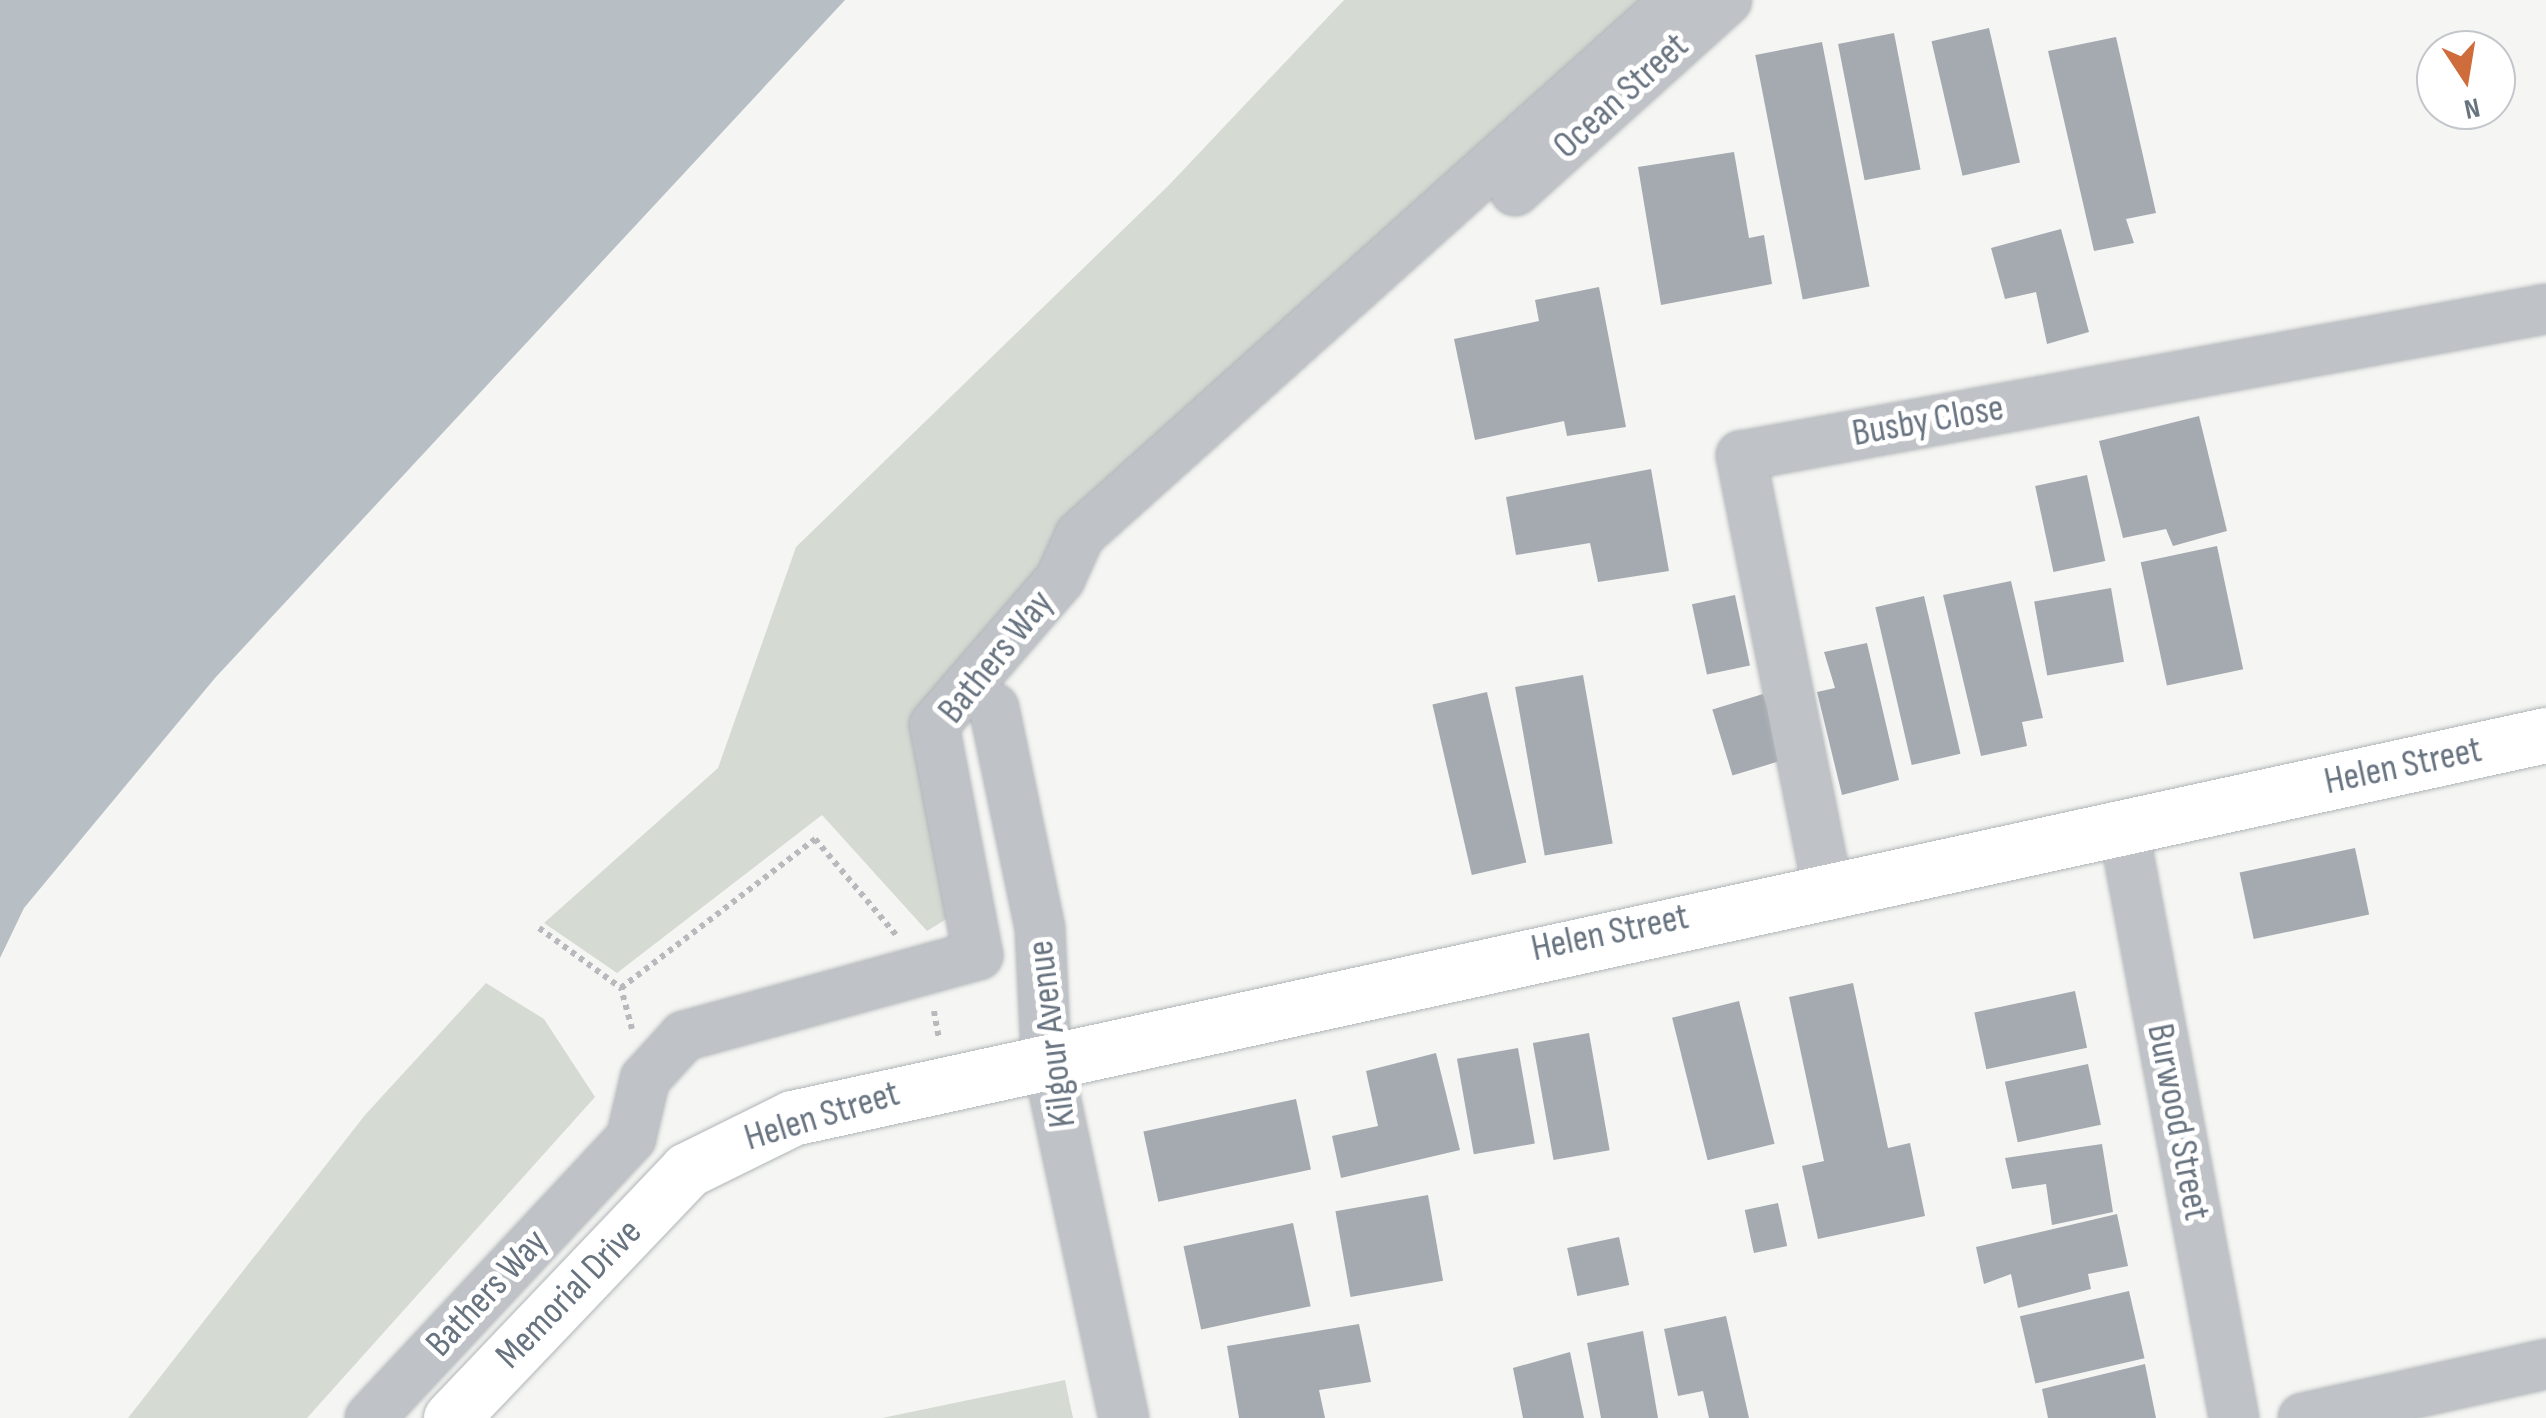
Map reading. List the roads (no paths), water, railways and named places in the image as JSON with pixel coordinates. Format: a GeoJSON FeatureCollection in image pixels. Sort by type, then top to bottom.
{"type":"FeatureCollection","features":[{"type":"Feature","properties":{"kind":"main road","name":"Helen Street"},"geometry":{"type":"LineString","coordinates":[[688,1170],[792,1118],[1046,1055],[2546,734]]}},
{"type":"Feature","properties":{"kind":"main road","name":"Memorial Drive"},"geometry":{"type":"LineString","coordinates":[[451,1418],[688,1170]]}},
{"type":"Feature","properties":{"kind":"street","name":"Bathers Way"},"geometry":{"type":"LineString","coordinates":[[370,1418],[631,1138],[645,1079],[684,1036],[978,955],[934,725],[1060,578],[1080,535],[1676,0]]}},
{"type":"Feature","properties":{"kind":"street","name":"Ocean Street"},"geometry":{"type":"LineString","coordinates":[[1515,191],[1727,0]]}},
{"type":"Feature","properties":{"kind":"street","name":"Busby Close"},"geometry":{"type":"LineString","coordinates":[[1827,886],[1742,456],[2546,309]]}},
{"type":"Feature","properties":{"kind":"street","name":"Kilgour Avenue"},"geometry":{"type":"LineString","coordinates":[[994,708],[1040,929],[1046,1055],[1124,1418]]}},
{"type":"Feature","properties":{"kind":"street","name":"Burwood Street"},"geometry":{"type":"LineString","coordinates":[[2123,826],[2234,1418]]}},
{"type":"Feature","properties":{"kind":"street"},"geometry":{"type":"LineString","coordinates":[[2304,1418],[2546,1364]]}}]}
